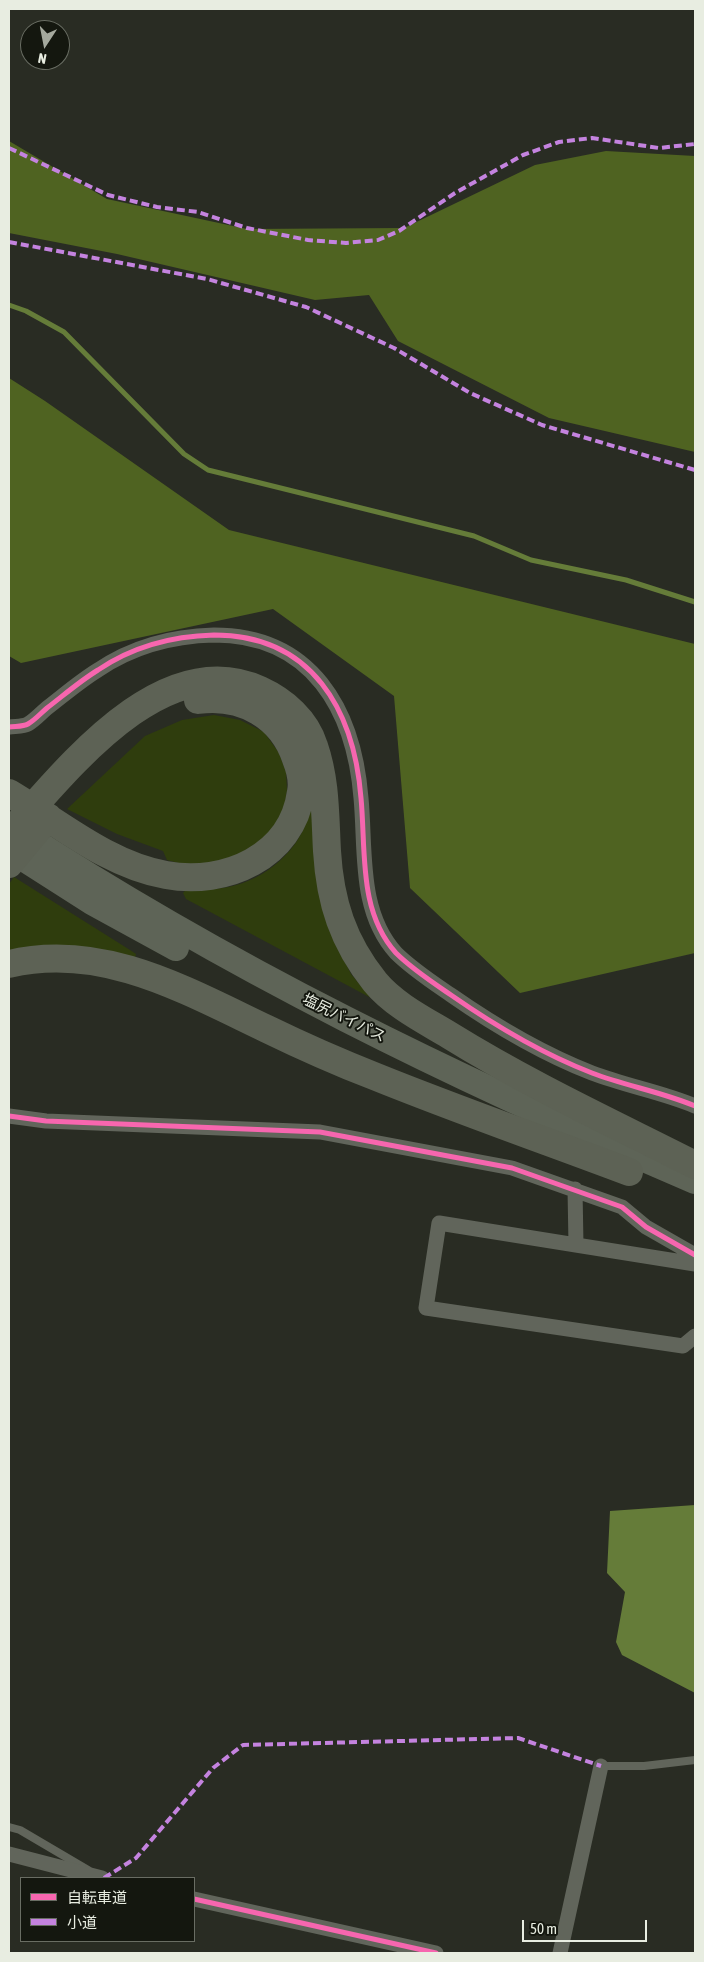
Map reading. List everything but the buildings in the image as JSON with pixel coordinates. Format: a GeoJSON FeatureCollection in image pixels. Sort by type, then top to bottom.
{"type":"FeatureCollection","features":[{"type":"Feature","properties":{"kind":"highway"},"geometry":{"type":"LineString","coordinates":[[9,834],[99,737],[137,708],[169,692],[208,682],[239,682],[269,694],[301,719],[314,745],[324,782],[330,879],[339,919],[348,944],[377,985],[417,1017],[501,1067],[695,1165]]}},
{"type":"Feature","properties":{"kind":"highway"},"geometry":{"type":"LineString","coordinates":[[16,797],[60,825],[90,844],[148,870],[166,875],[185,877],[217,876],[254,863],[281,840],[295,815],[302,791],[299,766],[290,743],[280,728],[257,709],[219,699],[194,700],[142,722],[104,753],[88,769],[23,856]]}},
{"type":"Feature","properties":{"kind":"highway","name":"塩尻バイパス"},"geometry":{"type":"LineString","coordinates":[[9,824],[23,856],[92,902],[298,1016],[457,1095],[695,1200]]}},
{"type":"Feature","properties":{"kind":"highway","name":"塩尻バイパス"},"geometry":{"type":"LineString","coordinates":[[23,856],[158,918],[303,999],[474,1082],[695,1181]]}},
{"type":"Feature","properties":{"kind":"highway"},"geometry":{"type":"LineString","coordinates":[[9,964],[28,959],[64,958],[103,963],[138,971],[187,991],[269,1031],[373,1076],[629,1172]]}},
{"type":"Feature","properties":{"kind":"street"},"geometry":{"type":"LineString","coordinates":[[9,727],[27,725],[99,669],[129,653],[171,638],[216,635],[250,639],[280,648],[310,669],[328,692],[348,731],[357,764],[367,887],[376,920],[395,951],[421,974],[473,1010],[522,1039],[592,1073],[695,1106]]}},
{"type":"Feature","properties":{"kind":"street"},"geometry":{"type":"LineString","coordinates":[[9,1116],[46,1121],[320,1132],[512,1168],[575,1189],[622,1208],[646,1227],[695,1255]]}},
{"type":"Feature","properties":{"kind":"street"},"geometry":{"type":"LineString","coordinates":[[575,1189],[576,1245]]}},
{"type":"Feature","properties":{"kind":"street"},"geometry":{"type":"LineString","coordinates":[[695,1264],[439,1223],[426,1308],[683,1346],[695,1336]]}},
{"type":"Feature","properties":{"kind":"street"},"geometry":{"type":"LineString","coordinates":[[560,1953],[601,1766]]}},
{"type":"Feature","properties":{"kind":"street"},"geometry":{"type":"LineString","coordinates":[[9,1854],[99,1877]]}},
{"type":"Feature","properties":{"kind":"street"},"geometry":{"type":"LineString","coordinates":[[195,1899],[436,1953]]}},
{"type":"Feature","properties":{"kind":"lane"},"geometry":{"type":"LineString","coordinates":[[601,1766],[644,1766],[695,1760]]}},
{"type":"Feature","properties":{"kind":"lane"},"geometry":{"type":"LineString","coordinates":[[9,1827],[20,1830],[101,1877]]}},
{"type":"Feature","properties":{"kind":"shaded area"},"geometry":{"type":"Polygon","coordinates":[[[9,141],[107,199],[247,229],[404,228],[535,165],[606,151],[695,156],[695,452],[549,418],[398,341],[369,295],[315,300],[117,254],[9,233],[9,141]]]}},
{"type":"Feature","properties":{"kind":"shaded area"},"geometry":{"type":"Polygon","coordinates":[[[9,378],[45,401],[229,530],[695,644],[695,953],[520,993],[410,888],[394,696],[273,609],[21,663],[9,656],[9,378]]]}},
{"type":"Feature","properties":{"kind":"shaded area"},"geometry":{"type":"Polygon","coordinates":[[[214,715],[240,720],[264,732],[279,753],[286,772],[287,790],[284,811],[275,827],[243,858],[190,866],[167,860],[163,851],[117,834],[67,809],[145,736],[182,720],[214,715]]]}},
{"type":"Feature","properties":{"kind":"shaded area"},"geometry":{"type":"Polygon","coordinates":[[[310,792],[333,938],[351,974],[371,998],[186,899],[183,893],[187,888],[213,889],[236,885],[249,881],[274,866],[295,844],[302,832],[308,816],[310,792]]]}},
{"type":"Feature","properties":{"kind":"shaded area"},"geometry":{"type":"Polygon","coordinates":[[[14,877],[136,954],[135,958],[9,955],[9,884],[14,877]]]}},
{"type":"Feature","properties":{"kind":"shaded area"},"geometry":{"type":"Polygon","coordinates":[[[695,1505],[695,1693],[622,1655],[616,1642],[625,1592],[607,1573],[610,1511],[695,1505]]]}},
{"type":"Feature","properties":{"kind":"waterway"},"geometry":{"type":"LineString","coordinates":[[9,305],[26,311],[64,332],[184,454],[208,470],[474,536],[531,560],[626,580],[695,602]]}},
{"type":"Feature","properties":{"kind":"marked path"},"geometry":{"type":"LineString","coordinates":[[9,148],[108,195],[157,207],[198,212],[247,228],[308,240],[346,243],[378,240],[399,231],[455,193],[523,155],[559,142],[592,138],[659,148],[695,144]]}},
{"type":"Feature","properties":{"kind":"marked path"},"geometry":{"type":"LineString","coordinates":[[9,242],[207,279],[306,307],[394,348],[470,393],[542,425],[695,470]]}},
{"type":"Feature","properties":{"kind":"marked path"},"geometry":{"type":"LineString","coordinates":[[106,1877],[136,1858],[213,1768],[243,1745],[518,1738],[601,1766]]}},
{"type":"Feature","properties":{"kind":"cycle path"},"geometry":{"type":"LineString","coordinates":[[9,727],[28,724],[72,688],[98,670],[125,655],[153,644],[168,640],[214,635],[248,638],[277,648],[302,663],[322,684],[337,708],[349,735],[357,766],[361,798],[364,859],[370,899],[375,918],[384,936],[396,953],[422,975],[467,1006],[537,1048],[592,1073],[695,1106]]}},
{"type":"Feature","properties":{"kind":"cycle path"},"geometry":{"type":"LineString","coordinates":[[9,1116],[46,1121],[320,1132],[512,1168],[622,1207],[646,1227],[695,1255]]}},
{"type":"Feature","properties":{"kind":"cycle path"},"geometry":{"type":"LineString","coordinates":[[195,1899],[436,1953]]}}]}
